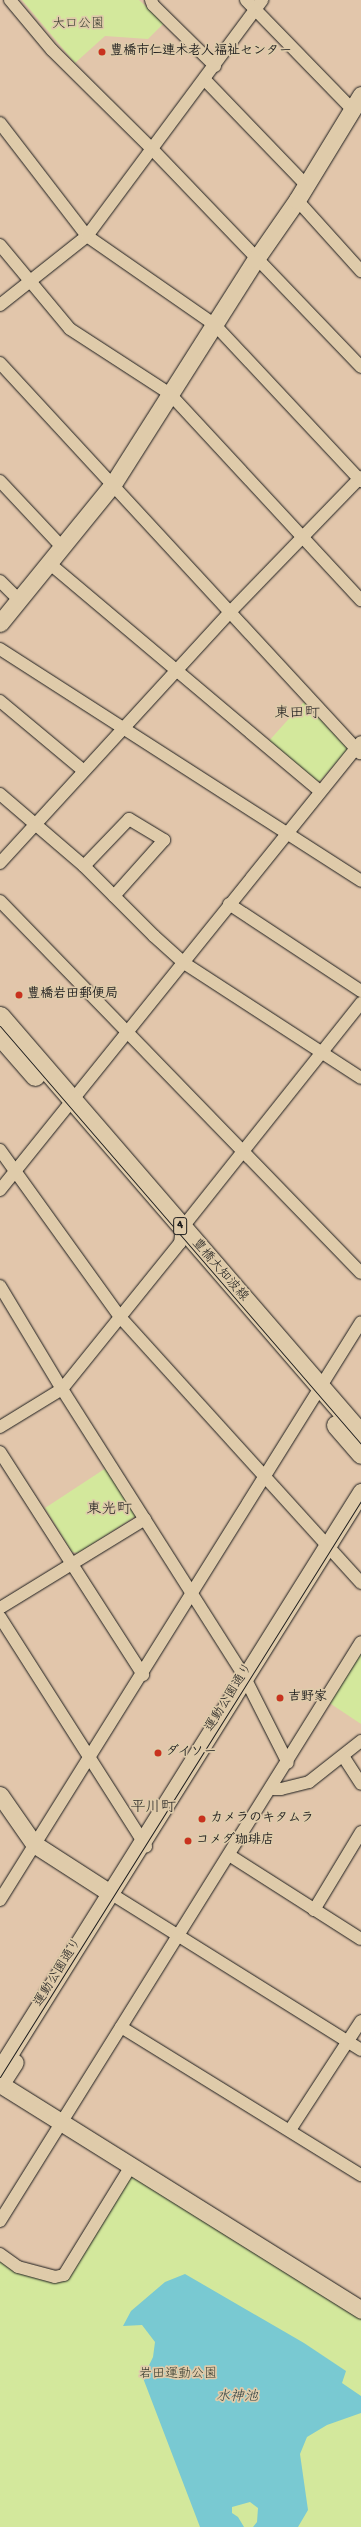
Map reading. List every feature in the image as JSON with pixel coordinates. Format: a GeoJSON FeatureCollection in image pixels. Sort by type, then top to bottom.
{"type":"FeatureCollection","features":[{"type":"Feature","properties":{"kind":"main road","name":"豊橋大知波線"},"geometry":{"type":"LineString","coordinates":[[0,1016],[69,1105],[317,1394],[361,1454]]}},
{"type":"Feature","properties":{"kind":"main road","name":"豊橋大知波線"},"geometry":{"type":"LineString","coordinates":[[0,1036],[69,1105]]}},
{"type":"Feature","properties":{"kind":"main road","name":"豊橋大知波線"},"geometry":{"type":"LineString","coordinates":[[317,1394],[361,1434]]}},
{"type":"Feature","properties":{"kind":"street"},"geometry":{"type":"LineString","coordinates":[[10,0],[52,50],[152,149],[361,367]]}},
{"type":"Feature","properties":{"kind":"street"},"geometry":{"type":"LineString","coordinates":[[152,0],[153,5],[215,66]]}},
{"type":"Feature","properties":{"kind":"street"},"geometry":{"type":"LineString","coordinates":[[246,0],[259,4],[352,109]]}},
{"type":"Feature","properties":{"kind":"street"},"geometry":{"type":"LineString","coordinates":[[0,305],[87,236],[205,80],[259,4]]}},
{"type":"Feature","properties":{"kind":"street"},"geometry":{"type":"LineString","coordinates":[[205,80],[306,185]]}},
{"type":"Feature","properties":{"kind":"street"},"geometry":{"type":"LineString","coordinates":[[0,623],[113,484],[256,259],[297,200],[361,95]]}},
{"type":"Feature","properties":{"kind":"street"},"geometry":{"type":"LineString","coordinates":[[0,123],[87,236],[215,325],[360,479],[302,536],[230,612],[125,729],[84,771],[0,863]]}},
{"type":"Feature","properties":{"kind":"street"},"geometry":{"type":"LineString","coordinates":[[297,200],[361,271]]}},
{"type":"Feature","properties":{"kind":"street"},"geometry":{"type":"LineString","coordinates":[[0,245],[70,329],[170,394],[361,600]]}},
{"type":"Feature","properties":{"kind":"street"},"geometry":{"type":"LineString","coordinates":[[0,363],[230,612],[359,748],[320,791],[229,904],[184,963],[0,1190]]}},
{"type":"Feature","properties":{"kind":"street"},"geometry":{"type":"LineString","coordinates":[[0,480],[62,547]]}},
{"type":"Feature","properties":{"kind":"street"},"geometry":{"type":"LineString","coordinates":[[49,563],[320,791]]}},
{"type":"Feature","properties":{"kind":"street"},"geometry":{"type":"LineString","coordinates":[[0,581],[19,600]]}},
{"type":"Feature","properties":{"kind":"street"},"geometry":{"type":"LineString","coordinates":[[0,649],[361,881]]}},
{"type":"Feature","properties":{"kind":"street"},"geometry":{"type":"LineString","coordinates":[[0,701],[84,771]]}},
{"type":"Feature","properties":{"kind":"street"},"geometry":{"type":"LineString","coordinates":[[0,794],[84,866],[184,963],[361,1078]]}},
{"type":"Feature","properties":{"kind":"street"},"geometry":{"type":"LineString","coordinates":[[84,866],[129,820],[164,840],[114,896]]}},
{"type":"Feature","properties":{"kind":"street"},"geometry":{"type":"LineString","coordinates":[[0,902],[361,1274]]}},
{"type":"Feature","properties":{"kind":"street"},"geometry":{"type":"LineString","coordinates":[[229,904],[361,990]]}},
{"type":"Feature","properties":{"kind":"street"},"geometry":{"type":"LineString","coordinates":[[0,1427],[62,1389],[120,1317],[241,1152],[361,1003]]}},
{"type":"Feature","properties":{"kind":"street"},"geometry":{"type":"LineString","coordinates":[[0,1150],[120,1317],[361,1583]]}},
{"type":"Feature","properties":{"kind":"street"},"geometry":{"type":"LineString","coordinates":[[0,1286],[62,1389],[193,1593],[247,1682],[288,1763]]}},
{"type":"Feature","properties":{"kind":"street"},"geometry":{"type":"LineString","coordinates":[[0,1900],[34,1844],[91,1758],[361,1322]]}},
{"type":"Feature","properties":{"kind":"street"},"geometry":{"type":"LineString","coordinates":[[0,1452],[142,1675]]}},
{"type":"Feature","properties":{"kind":"street","name":"運動公園通り"},"geometry":{"type":"LineString","coordinates":[[0,2084],[145,1844],[330,1550],[361,1492]]}},
{"type":"Feature","properties":{"kind":"street","name":"運動公園通り"},"geometry":{"type":"LineString","coordinates":[[330,1550],[361,1511]]}},
{"type":"Feature","properties":{"kind":"street"},"geometry":{"type":"LineString","coordinates":[[0,1608],[145,1519]]}},
{"type":"Feature","properties":{"kind":"street"},"geometry":{"type":"LineString","coordinates":[[0,1617],[145,1844]]}},
{"type":"Feature","properties":{"kind":"street"},"geometry":{"type":"LineString","coordinates":[[0,2221],[228,1855],[272,1789],[324,1700],[361,1642]]}},
{"type":"Feature","properties":{"kind":"street"},"geometry":{"type":"LineString","coordinates":[[272,1789],[281,1789],[309,1782],[361,1741]]}},
{"type":"Feature","properties":{"kind":"street"},"geometry":{"type":"LineString","coordinates":[[343,1756],[361,1784]]}},
{"type":"Feature","properties":{"kind":"street"},"geometry":{"type":"LineString","coordinates":[[0,1795],[34,1844],[361,2050]]}},
{"type":"Feature","properties":{"kind":"street"},"geometry":{"type":"LineString","coordinates":[[314,1910],[361,1832]]}},
{"type":"Feature","properties":{"kind":"street"},"geometry":{"type":"LineString","coordinates":[[228,1855],[361,1939]]}},
{"type":"Feature","properties":{"kind":"street","name":"運動公園通り"},"geometry":{"type":"LineString","coordinates":[[0,2069],[114,1895]]}},
{"type":"Feature","properties":{"kind":"street"},"geometry":{"type":"LineString","coordinates":[[290,2130],[361,2021]]}},
{"type":"Feature","properties":{"kind":"street"},"geometry":{"type":"LineString","coordinates":[[121,2027],[361,2175]]}},
{"type":"Feature","properties":{"kind":"street"},"geometry":{"type":"LineString","coordinates":[[0,2084],[62,2121],[361,2310]]}},
{"type":"Feature","properties":{"kind":"street"},"geometry":{"type":"LineString","coordinates":[[0,2254],[18,2267],[55,2277],[64,2275],[131,2166]]}},
{"type":"Feature","properties":{"kind":"green space","name":"大口公園"},"geometry":{"type":"Polygon","coordinates":[[[22,0],[139,0],[164,23],[148,39],[105,36],[75,63],[22,0]]]}},
{"type":"Feature","properties":{"kind":"green space"},"geometry":{"type":"Polygon","coordinates":[[[304,702],[348,749],[320,781],[313,781],[267,743],[304,702]]]}},
{"type":"Feature","properties":{"kind":"green space"},"geometry":{"type":"Polygon","coordinates":[[[109,1466],[136,1516],[78,1553],[72,1552],[45,1508],[109,1466]]]}},
{"type":"Feature","properties":{"kind":"green space"},"geometry":{"type":"Polygon","coordinates":[[[361,1653],[361,1724],[328,1702],[361,1653]]]}},
{"type":"Feature","properties":{"kind":"green space","name":"岩田運動公園"},"geometry":{"type":"Polygon","coordinates":[[[131,2166],[361,2310],[361,2527],[0,2527],[0,2254],[18,2267],[64,2275],[131,2166]]]}},
{"type":"Feature","properties":{"kind":"water","name":"水神池"},"geometry":{"type":"Polygon","coordinates":[[[185,2274],[304,2343],[346,2371],[342,2383],[361,2396],[361,2413],[327,2425],[307,2437],[300,2454],[308,2510],[298,2527],[253,2527],[257,2522],[258,2508],[250,2502],[232,2507],[232,2513],[238,2517],[244,2527],[200,2527],[143,2378],[153,2357],[155,2342],[142,2325],[123,2326],[131,2311],[165,2282],[185,2274]]]}},
{"type":"Feature","properties":{"kind":"tram line"},"geometry":{"type":"LineString","coordinates":[[0,1026],[361,1444]]}},
{"type":"Feature","properties":{"kind":"tram line"},"geometry":{"type":"LineString","coordinates":[[0,2077],[361,1501]]}},
{"type":"Feature","properties":{"kind":"place","name":"豊橋市仁連木老人福祉センター"},"geometry":{"type":"Point","coordinates":[102,52]}},
{"type":"Feature","properties":{"kind":"place","name":"豊橋岩田郵便局"},"geometry":{"type":"Point","coordinates":[19,995]}},
{"type":"Feature","properties":{"kind":"place","name":"吉野家"},"geometry":{"type":"Point","coordinates":[280,1698]}},
{"type":"Feature","properties":{"kind":"place","name":"ダイソー"},"geometry":{"type":"Point","coordinates":[158,1753]}},
{"type":"Feature","properties":{"kind":"place","name":"カメラのキタムラ"},"geometry":{"type":"Point","coordinates":[202,1819]}},
{"type":"Feature","properties":{"kind":"place","name":"コメダ珈琲店"},"geometry":{"type":"Point","coordinates":[188,1841]}},
{"type":"Feature","properties":{"kind":"district","name":"東田町"},"geometry":{"type":"Point","coordinates":[297,715]}},
{"type":"Feature","properties":{"kind":"district","name":"東光町"},"geometry":{"type":"Point","coordinates":[109,1511]}},
{"type":"Feature","properties":{"kind":"district","name":"平川町"},"geometry":{"type":"Point","coordinates":[153,1809]}}]}
